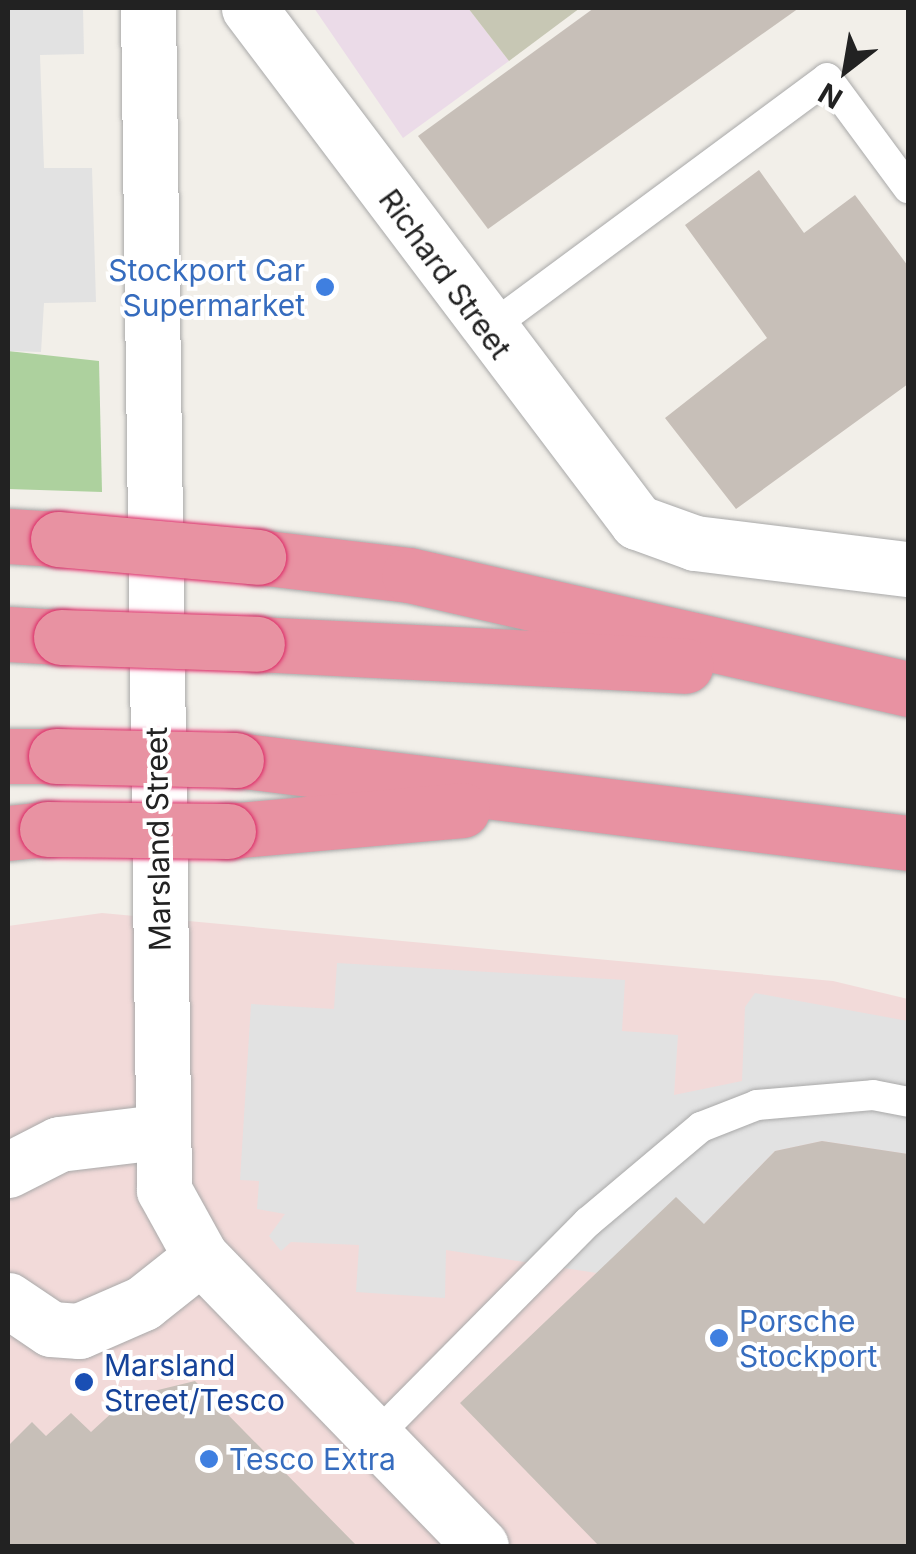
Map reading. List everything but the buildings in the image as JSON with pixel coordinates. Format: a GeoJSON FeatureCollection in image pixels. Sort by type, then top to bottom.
{"type":"FeatureCollection","features":[{"type":"Feature","properties":{"kind":"highway"},"geometry":{"type":"LineString","coordinates":[[33,538],[258,557],[410,575],[823,674],[908,689]]}},
{"type":"Feature","properties":{"kind":"highway"},"geometry":{"type":"LineString","coordinates":[[8,634],[823,674]]}},
{"type":"Feature","properties":{"kind":"highway"},"geometry":{"type":"LineString","coordinates":[[32,756],[236,760],[908,843]]}},
{"type":"Feature","properties":{"kind":"highway"},"geometry":{"type":"LineString","coordinates":[[28,831],[228,831],[570,801]]}},
{"type":"Feature","properties":{"kind":"street","name":"Marsland Street"},"geometry":{"type":"LineString","coordinates":[[148,8],[158,1132],[164,1190],[201,1257],[481,1546]]}},
{"type":"Feature","properties":{"kind":"street","name":"Richard Street"},"geometry":{"type":"LineString","coordinates":[[248,8],[618,506],[652,529],[908,569]]}},
{"type":"Feature","properties":{"kind":"street"},"geometry":{"type":"LineString","coordinates":[[8,1170],[59,1144],[158,1132]]}},
{"type":"Feature","properties":{"kind":"street"},"geometry":{"type":"LineString","coordinates":[[8,1300],[50,1329],[79,1330],[143,1303],[201,1257]]}},
{"type":"Feature","properties":{"kind":"lane"},"geometry":{"type":"LineString","coordinates":[[486,330],[828,78],[908,188]]}},
{"type":"Feature","properties":{"kind":"lane"},"geometry":{"type":"LineString","coordinates":[[376,1438],[588,1222],[701,1127],[758,1105],[873,1095],[908,1102]]}},
{"type":"Feature","properties":{"kind":"shaded area"},"geometry":{"type":"Polygon","coordinates":[[[8,8],[83,8],[84,54],[40,55],[44,168],[92,168],[96,302],[44,303],[41,352],[8,351],[8,8]]]}},
{"type":"Feature","properties":{"kind":"shaded area"},"geometry":{"type":"Polygon","coordinates":[[[314,8],[468,8],[509,61],[403,138],[314,8]]]}},
{"type":"Feature","properties":{"kind":"shaded area"},"geometry":{"type":"Polygon","coordinates":[[[468,8],[580,8],[509,61],[468,8]]]}},
{"type":"Feature","properties":{"kind":"shaded area"},"geometry":{"type":"Polygon","coordinates":[[[102,913],[833,981],[908,999],[908,1546],[8,1546],[8,926],[102,913]]]}},
{"type":"Feature","properties":{"kind":"shaded area"},"geometry":{"type":"Polygon","coordinates":[[[337,963],[625,980],[622,1031],[678,1035],[674,1095],[742,1081],[745,1007],[755,993],[908,1021],[908,1154],[822,1141],[775,1151],[704,1224],[597,1273],[446,1250],[445,1298],[356,1292],[359,1245],[291,1242],[281,1251],[269,1236],[285,1214],[257,1209],[259,1181],[240,1180],[251,1004],[334,1009],[337,963]]]}},
{"type":"Feature","properties":{"kind":"green space"},"geometry":{"type":"Polygon","coordinates":[[[8,351],[99,361],[102,492],[8,489],[8,351]]]}},
{"type":"Feature","properties":{"kind":"place","name":"Stockport Car Supermarket"},"geometry":{"type":"Point","coordinates":[325,287]}},
{"type":"Feature","properties":{"kind":"place","name":"Porsche Stockport"},"geometry":{"type":"Point","coordinates":[719,1338]}},
{"type":"Feature","properties":{"kind":"place","name":"Marsland Street/Tesco"},"geometry":{"type":"Point","coordinates":[84,1382]}},
{"type":"Feature","properties":{"kind":"place","name":"Tesco Extra"},"geometry":{"type":"Point","coordinates":[209,1459]}}]}
